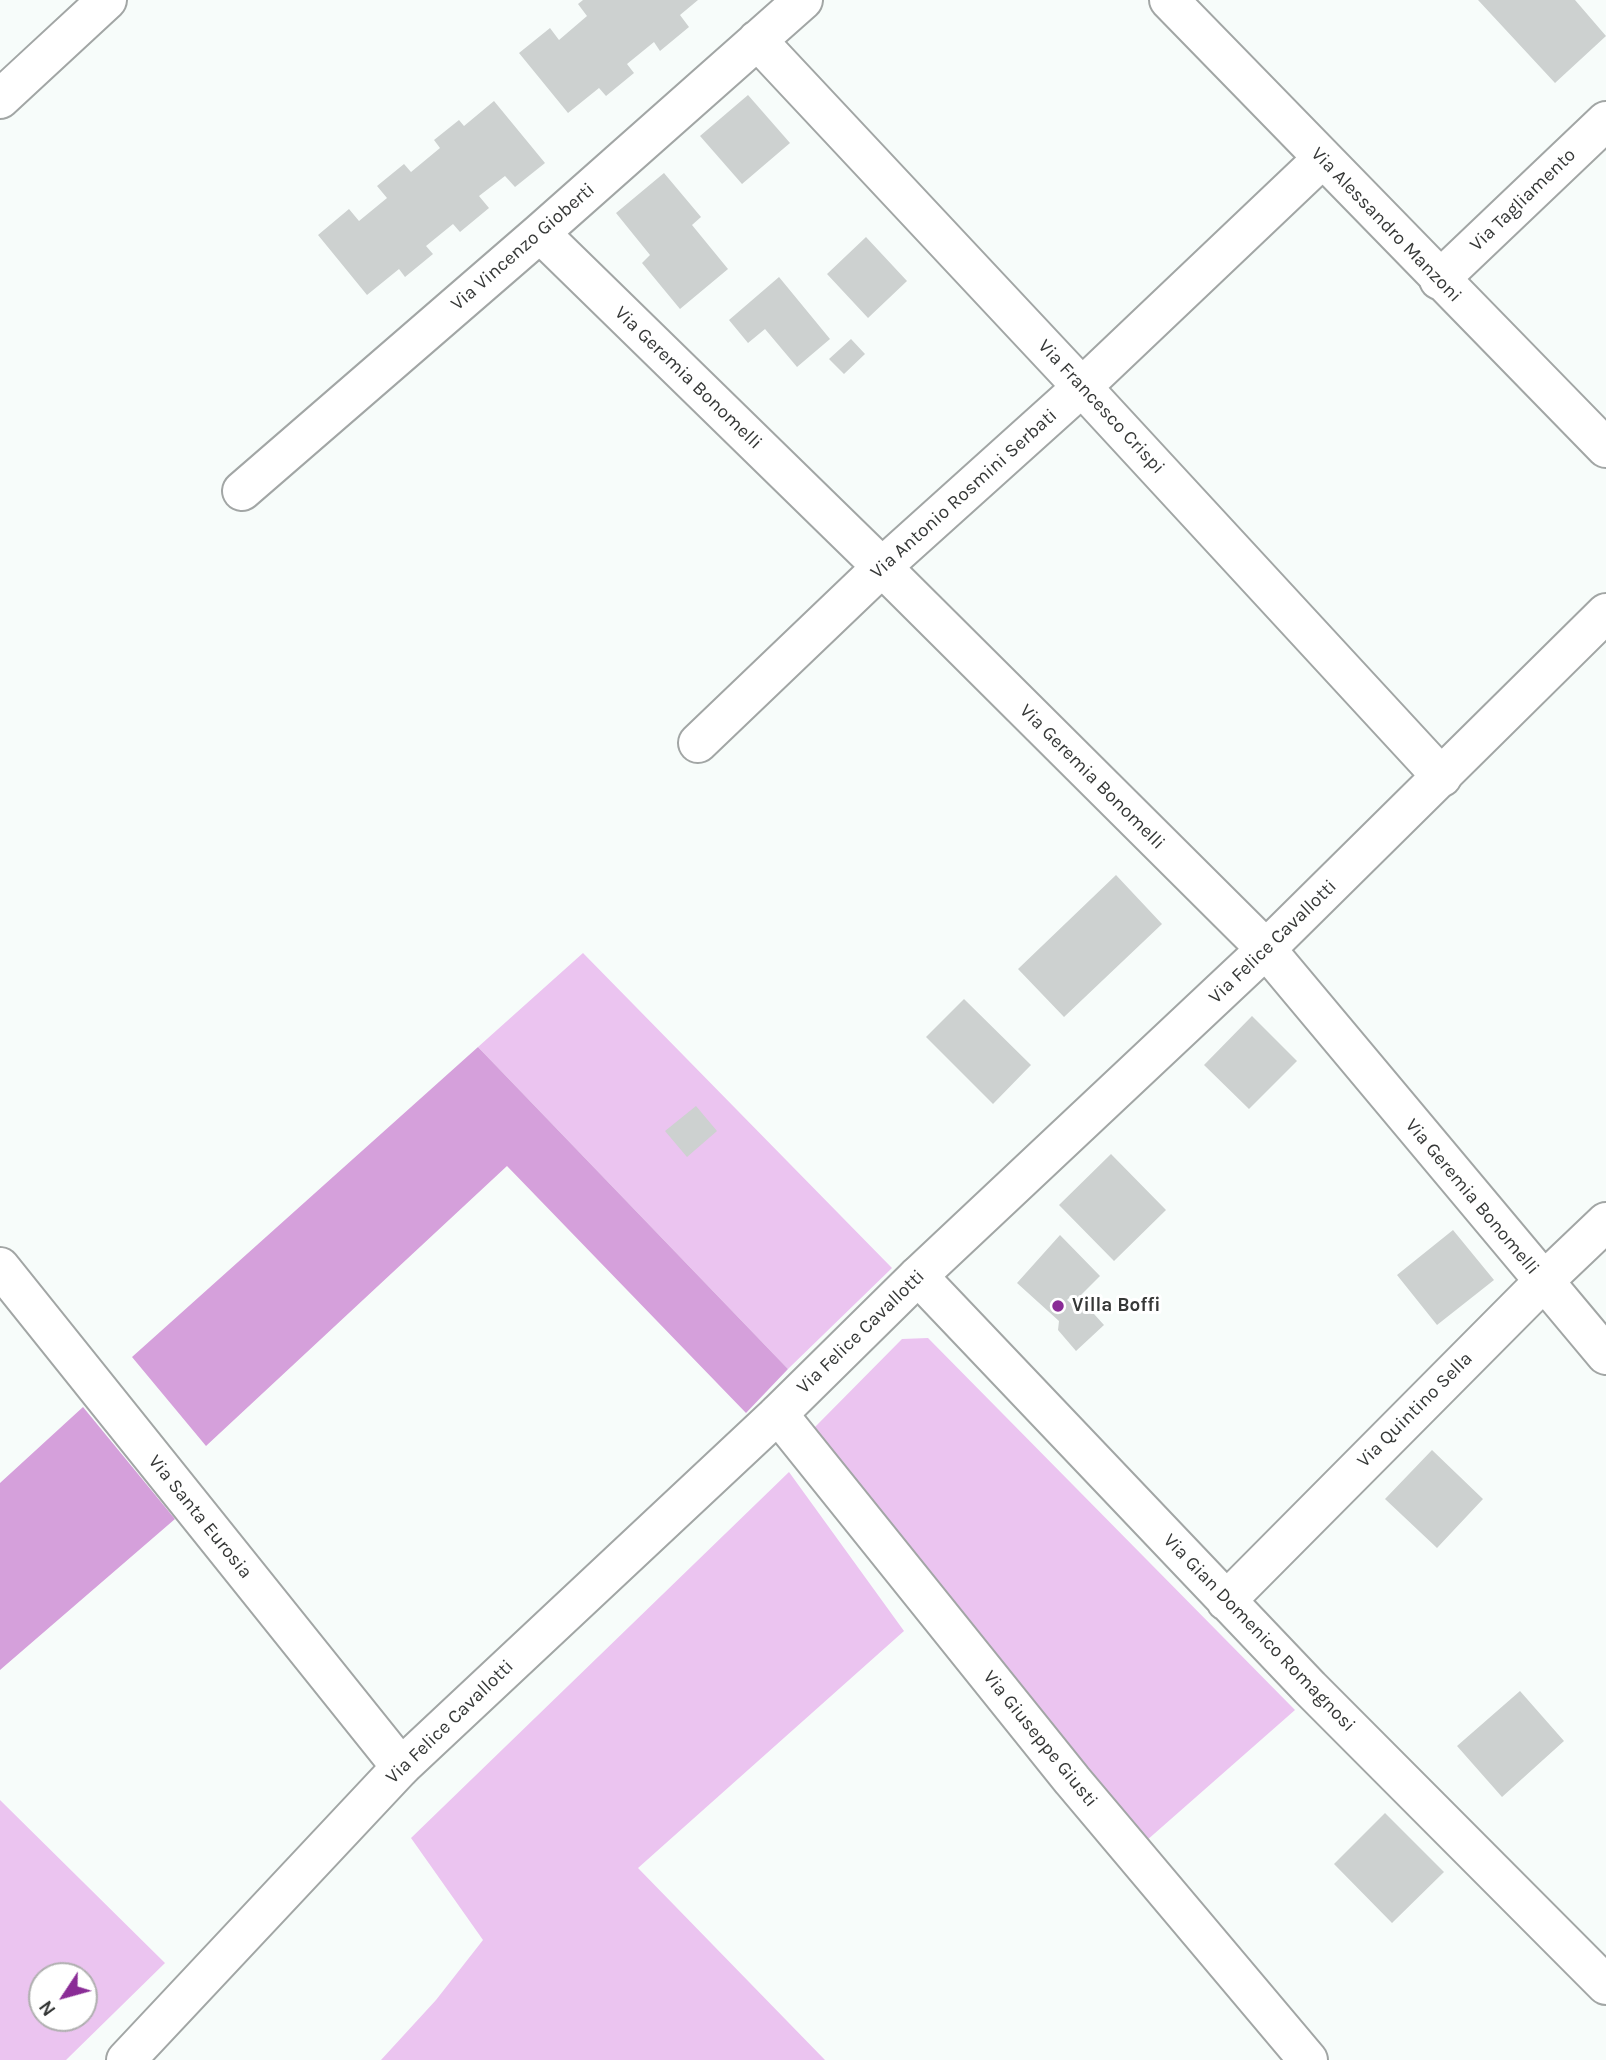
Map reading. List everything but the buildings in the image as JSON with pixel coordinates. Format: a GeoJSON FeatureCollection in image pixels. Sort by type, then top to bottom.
{"type":"FeatureCollection","features":[{"type":"Feature","properties":{"kind":"street"},"geometry":{"type":"LineString","coordinates":[[0,99],[107,0]]}},
{"type":"Feature","properties":{"kind":"street","name":"Via Vincenzo Gioberti"},"geometry":{"type":"LineString","coordinates":[[242,491],[540,233],[803,0]]}},
{"type":"Feature","properties":{"kind":"street","name":"Via Alessandro Manzoni"},"geometry":{"type":"LineString","coordinates":[[1169,0],[1439,280],[1606,448]]}},
{"type":"Feature","properties":{"kind":"street","name":"Via Francesco Crispi"},"geometry":{"type":"LineString","coordinates":[[757,40],[1442,777]]}},
{"type":"Feature","properties":{"kind":"street","name":"Via Tagliamento"},"geometry":{"type":"LineString","coordinates":[[1439,280],[1606,121]]}},
{"type":"Feature","properties":{"kind":"street","name":"Via Antonio Rosmini Serbati"},"geometry":{"type":"LineString","coordinates":[[698,743],[882,567],[1082,387],[1322,159]]}},
{"type":"Feature","properties":{"kind":"street","name":"Via Geremia Bonomelli"},"geometry":{"type":"LineString","coordinates":[[540,233],[882,567],[1266,949],[1606,1355]]}},
{"type":"Feature","properties":{"kind":"street","name":"Via Felice Cavallotti"},"geometry":{"type":"LineString","coordinates":[[125,2060],[401,1767],[778,1414],[918,1276],[1266,949],[1606,612]]}},
{"type":"Feature","properties":{"kind":"street","name":"Via Quintino Sella"},"geometry":{"type":"LineString","coordinates":[[1226,1601],[1606,1222]]}},
{"type":"Feature","properties":{"kind":"street","name":"Via Santa Eurosia"},"geometry":{"type":"LineString","coordinates":[[0,1268],[401,1767]]}},
{"type":"Feature","properties":{"kind":"street","name":"Via Gian Domenico Romagnosi"},"geometry":{"type":"LineString","coordinates":[[918,1276],[1226,1601],[1606,1985]]}},
{"type":"Feature","properties":{"kind":"street","name":"Via Giuseppe Giusti"},"geometry":{"type":"LineString","coordinates":[[778,1414],[1072,1780],[1308,2060]]}},
{"type":"Feature","properties":{"kind":"shaded area"},"geometry":{"type":"Polygon","coordinates":[[[583,953],[892,1268],[788,1369],[478,1047],[583,953]]]}},
{"type":"Feature","properties":{"kind":"shaded area"},"geometry":{"type":"Polygon","coordinates":[[[478,1047],[788,1369],[746,1413],[507,1166],[206,1446],[132,1357],[478,1047]]]}},
{"type":"Feature","properties":{"kind":"shaded area"},"geometry":{"type":"Polygon","coordinates":[[[928,1338],[1295,1710],[1146,1841],[813,1429],[902,1339],[928,1338]]]}},
{"type":"Feature","properties":{"kind":"shaded area"},"geometry":{"type":"Polygon","coordinates":[[[83,1407],[175,1519],[0,1670],[0,1483],[83,1407]]]}},
{"type":"Feature","properties":{"kind":"shaded area"},"geometry":{"type":"Polygon","coordinates":[[[789,1472],[904,1631],[638,1868],[825,2060],[381,2060],[436,2000],[483,1940],[411,1838],[789,1472]]]}},
{"type":"Feature","properties":{"kind":"shaded area"},"geometry":{"type":"Polygon","coordinates":[[[0,1800],[165,1963],[98,2029],[98,1962],[28,1962],[28,2032],[95,2032],[66,2060],[0,2060],[0,1800]]]}},
{"type":"Feature","properties":{"kind":"place","name":"Villa Boffi"},"geometry":{"type":"Point","coordinates":[1058,1306]}}]}
